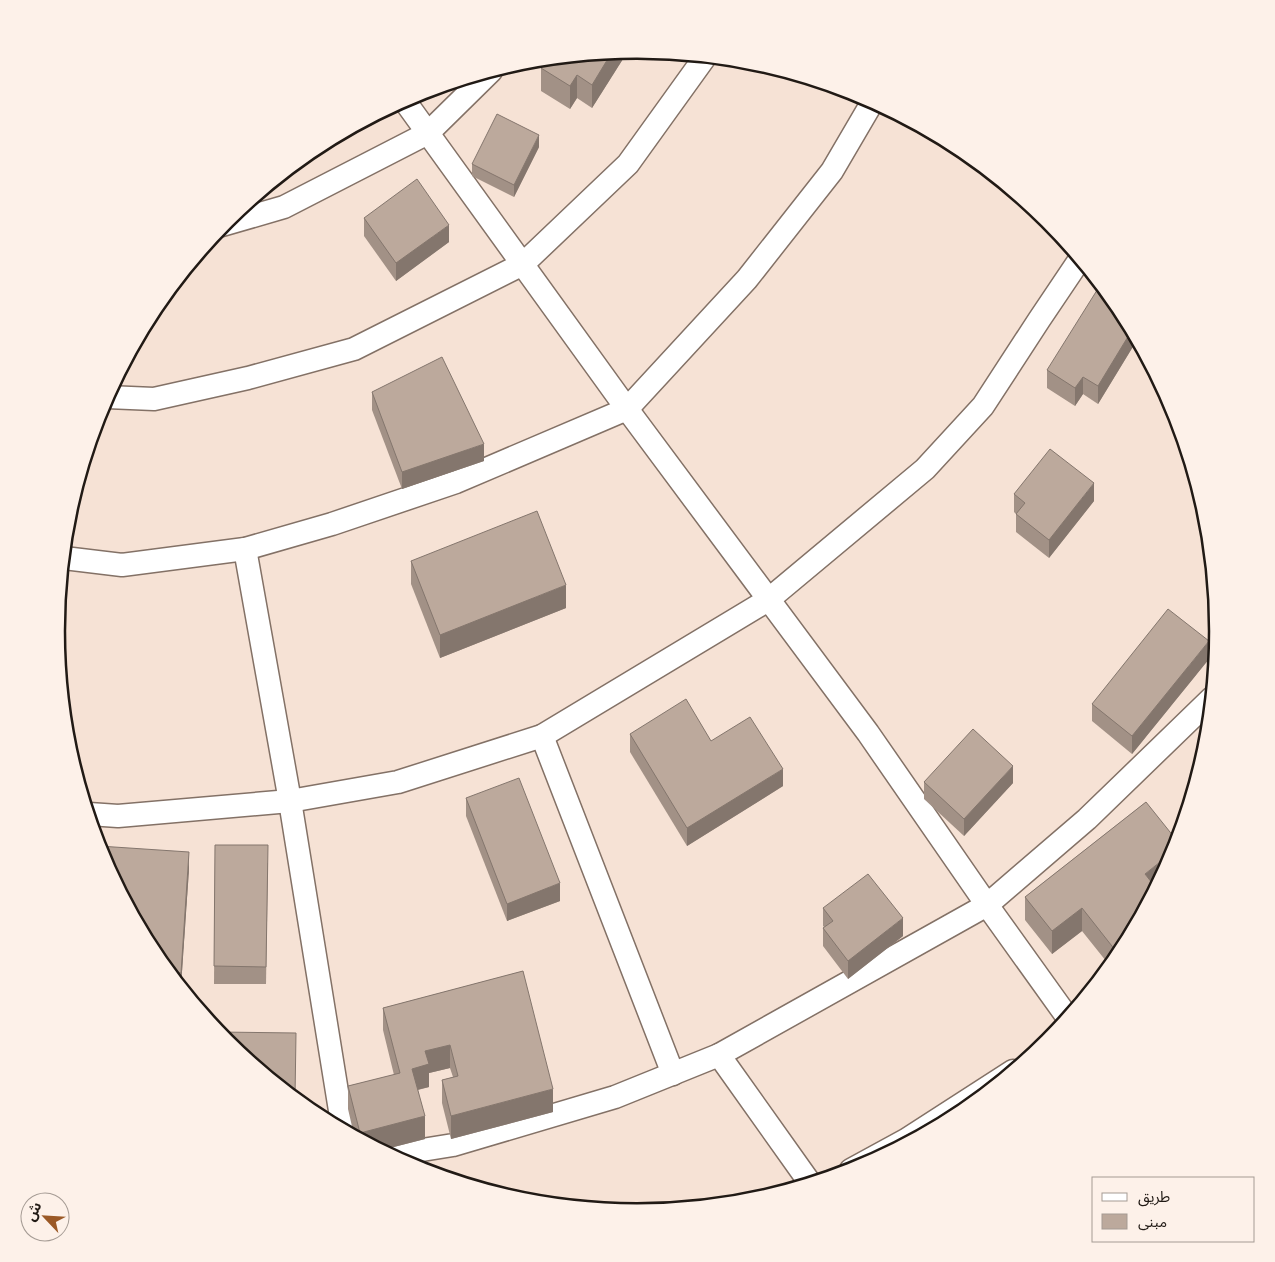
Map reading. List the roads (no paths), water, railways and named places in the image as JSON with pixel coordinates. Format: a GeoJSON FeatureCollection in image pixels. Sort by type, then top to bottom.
{"type":"FeatureCollection","features":[{"type":"Feature","properties":{"kind":"street"},"geometry":{"type":"LineString","coordinates":[[115,397],[154,399],[248,378],[354,349],[523,264],[628,164],[700,63]]}},
{"type":"Feature","properties":{"kind":"street"},"geometry":{"type":"LineString","coordinates":[[240,220],[284,207],[428,133],[481,80]]}},
{"type":"Feature","properties":{"kind":"street"},"geometry":{"type":"LineString","coordinates":[[409,107],[768,600],[868,733],[1064,1012]]}},
{"type":"Feature","properties":{"kind":"street"},"geometry":{"type":"LineString","coordinates":[[70,559],[122,565],[245,549],[332,524],[456,482],[628,409],[747,279],[832,171],[869,108]]}},
{"type":"Feature","properties":{"kind":"street"},"geometry":{"type":"LineString","coordinates":[[96,814],[118,816],[290,801],[398,782],[542,736],[768,600],[925,469],[983,406],[1076,265]]}},
{"type":"Feature","properties":{"kind":"street"},"geometry":{"type":"LineString","coordinates":[[245,549],[290,801],[342,1121]]}},
{"type":"Feature","properties":{"kind":"street"},"geometry":{"type":"LineString","coordinates":[[404,1153],[453,1145],[615,1097],[720,1055],[987,905],[1087,819],[1205,705]]}},
{"type":"Feature","properties":{"kind":"street"},"geometry":{"type":"LineString","coordinates":[[542,736],[673,1074]]}},
{"type":"Feature","properties":{"kind":"street"},"geometry":{"type":"LineString","coordinates":[[720,1055],[806,1178]]}}]}
